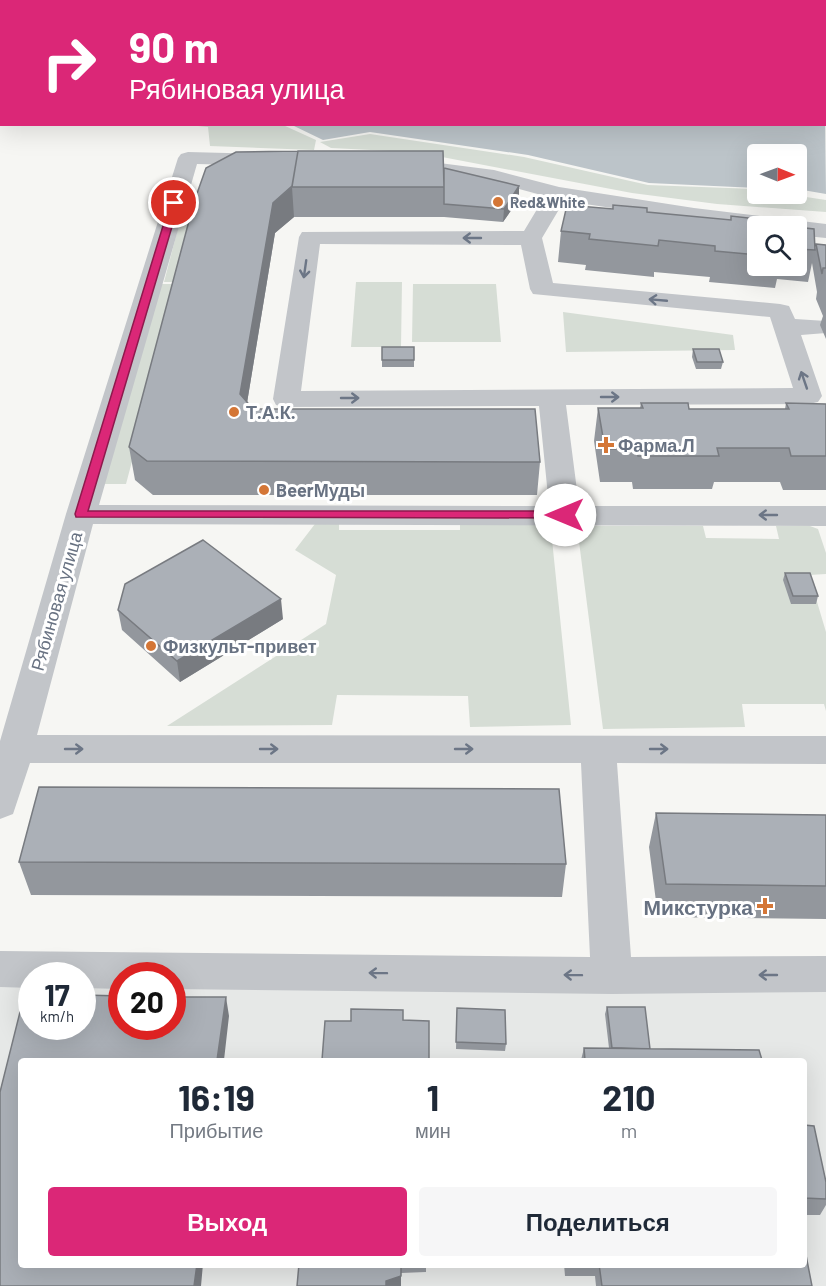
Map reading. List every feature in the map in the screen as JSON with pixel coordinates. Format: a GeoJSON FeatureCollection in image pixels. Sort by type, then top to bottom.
{"type":"FeatureCollection","features":[{"type":"Feature","properties":{"kind":"street","name":"Рябиновая улица"},"geometry":{"type":"LineString","coordinates":[[0,804],[81,514],[188,158],[286,160]]}},
{"type":"Feature","properties":{"kind":"street"},"geometry":{"type":"LineString","coordinates":[[389,165],[423,166],[495,176],[558,193],[747,221]]}},
{"type":"Feature","properties":{"kind":"street"},"geometry":{"type":"LineString","coordinates":[[531,238],[310,237],[286,399],[809,396],[780,311],[542,289],[531,238],[558,193]]}},
{"type":"Feature","properties":{"kind":"street"},"geometry":{"type":"LineString","coordinates":[[807,229],[826,231]]}},
{"type":"Feature","properties":{"kind":"street"},"geometry":{"type":"LineString","coordinates":[[786,327],[821,327]]}},
{"type":"Feature","properties":{"kind":"street"},"geometry":{"type":"LineString","coordinates":[[551,397],[565,515]]}},
{"type":"Feature","properties":{"kind":"street"},"geometry":{"type":"LineString","coordinates":[[81,514],[826,516]]}},
{"type":"Feature","properties":{"kind":"street"},"geometry":{"type":"LineString","coordinates":[[15,748],[826,750]]}},
{"type":"Feature","properties":{"kind":"street"},"geometry":{"type":"LineString","coordinates":[[598,749],[612,976]]}},
{"type":"Feature","properties":{"kind":"street"},"geometry":{"type":"LineString","coordinates":[[0,969],[612,976],[826,974]]}},
{"type":"Feature","properties":{"kind":"shaded area"},"geometry":{"type":"Polygon","coordinates":[[[198,126],[285,126],[316,140],[314,150],[210,146],[208,127],[198,126]]]}},
{"type":"Feature","properties":{"kind":"shaded area"},"geometry":{"type":"Polygon","coordinates":[[[294,126],[825,126],[826,194],[807,191],[807,144],[747,144],[747,188],[649,183],[528,155],[370,132],[323,140],[294,126]]]}},
{"type":"Feature","properties":{"kind":"shaded area"},"geometry":{"type":"Polygon","coordinates":[[[370,134],[524,157],[648,185],[747,189],[747,204],[807,204],[807,197],[826,200],[826,212],[717,204],[632,193],[442,157],[391,151],[331,148],[320,142],[370,134]]]}},
{"type":"Feature","properties":{"kind":"shaded area"},"geometry":{"type":"Polygon","coordinates":[[[180,221],[199,221],[184,282],[164,282],[180,221]]]}},
{"type":"Feature","properties":{"kind":"shaded area"},"geometry":{"type":"Polygon","coordinates":[[[356,282],[402,282],[401,347],[351,347],[356,282]]]}},
{"type":"Feature","properties":{"kind":"shaded area"},"geometry":{"type":"Polygon","coordinates":[[[158,284],[179,284],[126,484],[98,484],[158,284]]]}},
{"type":"Feature","properties":{"kind":"shaded area"},"geometry":{"type":"Polygon","coordinates":[[[413,284],[496,284],[501,342],[412,342],[413,284]]]}},
{"type":"Feature","properties":{"kind":"shaded area"},"geometry":{"type":"Polygon","coordinates":[[[563,312],[733,335],[735,350],[566,352],[563,312]]]}},
{"type":"Feature","properties":{"kind":"shaded area"},"geometry":{"type":"Polygon","coordinates":[[[318,520],[339,521],[339,530],[460,530],[460,522],[550,520],[571,725],[470,727],[468,696],[337,695],[332,725],[167,726],[326,624],[336,575],[295,550],[318,520]]]}},
{"type":"Feature","properties":{"kind":"shaded area"},"geometry":{"type":"Polygon","coordinates":[[[577,526],[703,526],[706,538],[779,539],[776,526],[810,526],[818,529],[826,553],[826,574],[809,575],[826,632],[826,711],[824,704],[742,704],[745,727],[603,729],[577,526]]]}},
{"type":"Feature","properties":{"kind":"shaded area"},"geometry":{"type":"Polygon","coordinates":[[[0,978],[18,978],[18,1040],[96,1040],[96,979],[108,979],[108,1040],[186,1040],[186,979],[826,985],[826,1286],[0,1286],[0,978]]]}},
{"type":"Feature","properties":{"kind":"building"},"geometry":{"type":"Polygon","coordinates":[[[298,151],[292,186],[273,203],[240,394],[253,409],[535,409],[540,462],[147,461],[129,447],[194,202],[206,168],[236,152],[298,151]]]}},
{"type":"Feature","properties":{"kind":"building"},"geometry":{"type":"Polygon","coordinates":[[[298,151],[443,151],[444,187],[292,187],[298,151]]]}},
{"type":"Feature","properties":{"kind":"building"},"geometry":{"type":"Polygon","coordinates":[[[444,168],[519,186],[504,209],[444,204],[444,168]]]}},
{"type":"Feature","properties":{"kind":"building"},"geometry":{"type":"Polygon","coordinates":[[[567,205],[613,209],[613,205],[647,208],[647,212],[731,220],[731,216],[747,218],[747,254],[715,251],[715,246],[659,240],[658,246],[589,239],[590,234],[561,231],[567,205]]]}},
{"type":"Feature","properties":{"kind":"building"},"geometry":{"type":"Polygon","coordinates":[[[807,228],[814,229],[815,250],[807,250],[807,228]]]}},
{"type":"Feature","properties":{"kind":"building"},"geometry":{"type":"Polygon","coordinates":[[[816,244],[826,245],[826,268],[823,268],[822,274],[816,244]]]}},
{"type":"Feature","properties":{"kind":"building"},"geometry":{"type":"Polygon","coordinates":[[[382,347],[414,347],[414,360],[382,360],[382,347]]]}},
{"type":"Feature","properties":{"kind":"building"},"geometry":{"type":"Polygon","coordinates":[[[693,349],[719,349],[723,362],[697,362],[693,349]]]}},
{"type":"Feature","properties":{"kind":"building"},"geometry":{"type":"Polygon","coordinates":[[[641,403],[688,403],[689,409],[789,409],[786,403],[826,404],[826,456],[791,456],[789,448],[717,448],[719,456],[638,456],[637,449],[605,449],[598,408],[643,408],[641,403]]]}},
{"type":"Feature","properties":{"kind":"building"},"geometry":{"type":"Polygon","coordinates":[[[203,540],[281,599],[177,661],[118,610],[125,584],[203,540]]]}},
{"type":"Feature","properties":{"kind":"building"},"geometry":{"type":"Polygon","coordinates":[[[785,573],[810,573],[818,596],[793,596],[785,573]]]}},
{"type":"Feature","properties":{"kind":"building"},"geometry":{"type":"Polygon","coordinates":[[[39,787],[559,789],[566,864],[19,862],[39,787]]]}},
{"type":"Feature","properties":{"kind":"building"},"geometry":{"type":"Polygon","coordinates":[[[656,813],[826,815],[826,886],[666,884],[656,813]]]}},
{"type":"Feature","properties":{"kind":"building"},"geometry":{"type":"Polygon","coordinates":[[[96,995],[108,996],[108,1040],[186,1040],[186,997],[226,997],[217,1058],[18,1058],[18,1268],[196,1268],[194,1286],[0,1286],[0,1092],[18,1020],[18,1040],[96,1040],[96,995]]]}},
{"type":"Feature","properties":{"kind":"building"},"geometry":{"type":"Polygon","coordinates":[[[607,1007],[645,1007],[650,1049],[612,1048],[607,1007]]]}},
{"type":"Feature","properties":{"kind":"building"},"geometry":{"type":"Polygon","coordinates":[[[457,1008],[505,1010],[506,1044],[456,1042],[457,1008]]]}},
{"type":"Feature","properties":{"kind":"building"},"geometry":{"type":"Polygon","coordinates":[[[351,1009],[403,1010],[403,1020],[429,1021],[429,1058],[322,1058],[325,1021],[351,1021],[351,1009]]]}},
{"type":"Feature","properties":{"kind":"building"},"geometry":{"type":"Polygon","coordinates":[[[584,1048],[759,1050],[761,1058],[585,1058],[584,1048]]]}},
{"type":"Feature","properties":{"kind":"building"},"geometry":{"type":"Polygon","coordinates":[[[807,1125],[814,1126],[826,1182],[826,1199],[807,1198],[807,1125]]]}},
{"type":"Feature","properties":{"kind":"building"},"geometry":{"type":"Polygon","coordinates":[[[807,1260],[812,1286],[602,1286],[600,1268],[807,1268],[807,1260]]]}},
{"type":"Feature","properties":{"kind":"building"},"geometry":{"type":"Polygon","coordinates":[[[299,1268],[401,1268],[401,1276],[386,1281],[386,1286],[297,1286],[299,1268]]]}},
{"type":"Feature","properties":{"kind":"place","name":"Red&White"},"geometry":{"type":"Point","coordinates":[498,202]}},
{"type":"Feature","properties":{"kind":"place","name":"Т.А.К."},"geometry":{"type":"Point","coordinates":[234,412]}},
{"type":"Feature","properties":{"kind":"place","name":"Фарма.Л"},"geometry":{"type":"Point","coordinates":[606,445]}},
{"type":"Feature","properties":{"kind":"place","name":"BeerМуды"},"geometry":{"type":"Point","coordinates":[264,490]}},
{"type":"Feature","properties":{"kind":"place","name":"Физкульт-привет"},"geometry":{"type":"Point","coordinates":[151,646]}},
{"type":"Feature","properties":{"kind":"place","name":"Микстурка"},"geometry":{"type":"Point","coordinates":[765,906]}},
{"type":"Feature","properties":{"kind":"route"},"geometry":{"type":"LineString","coordinates":[[174,203],[81,514],[565,515]]}}]}
